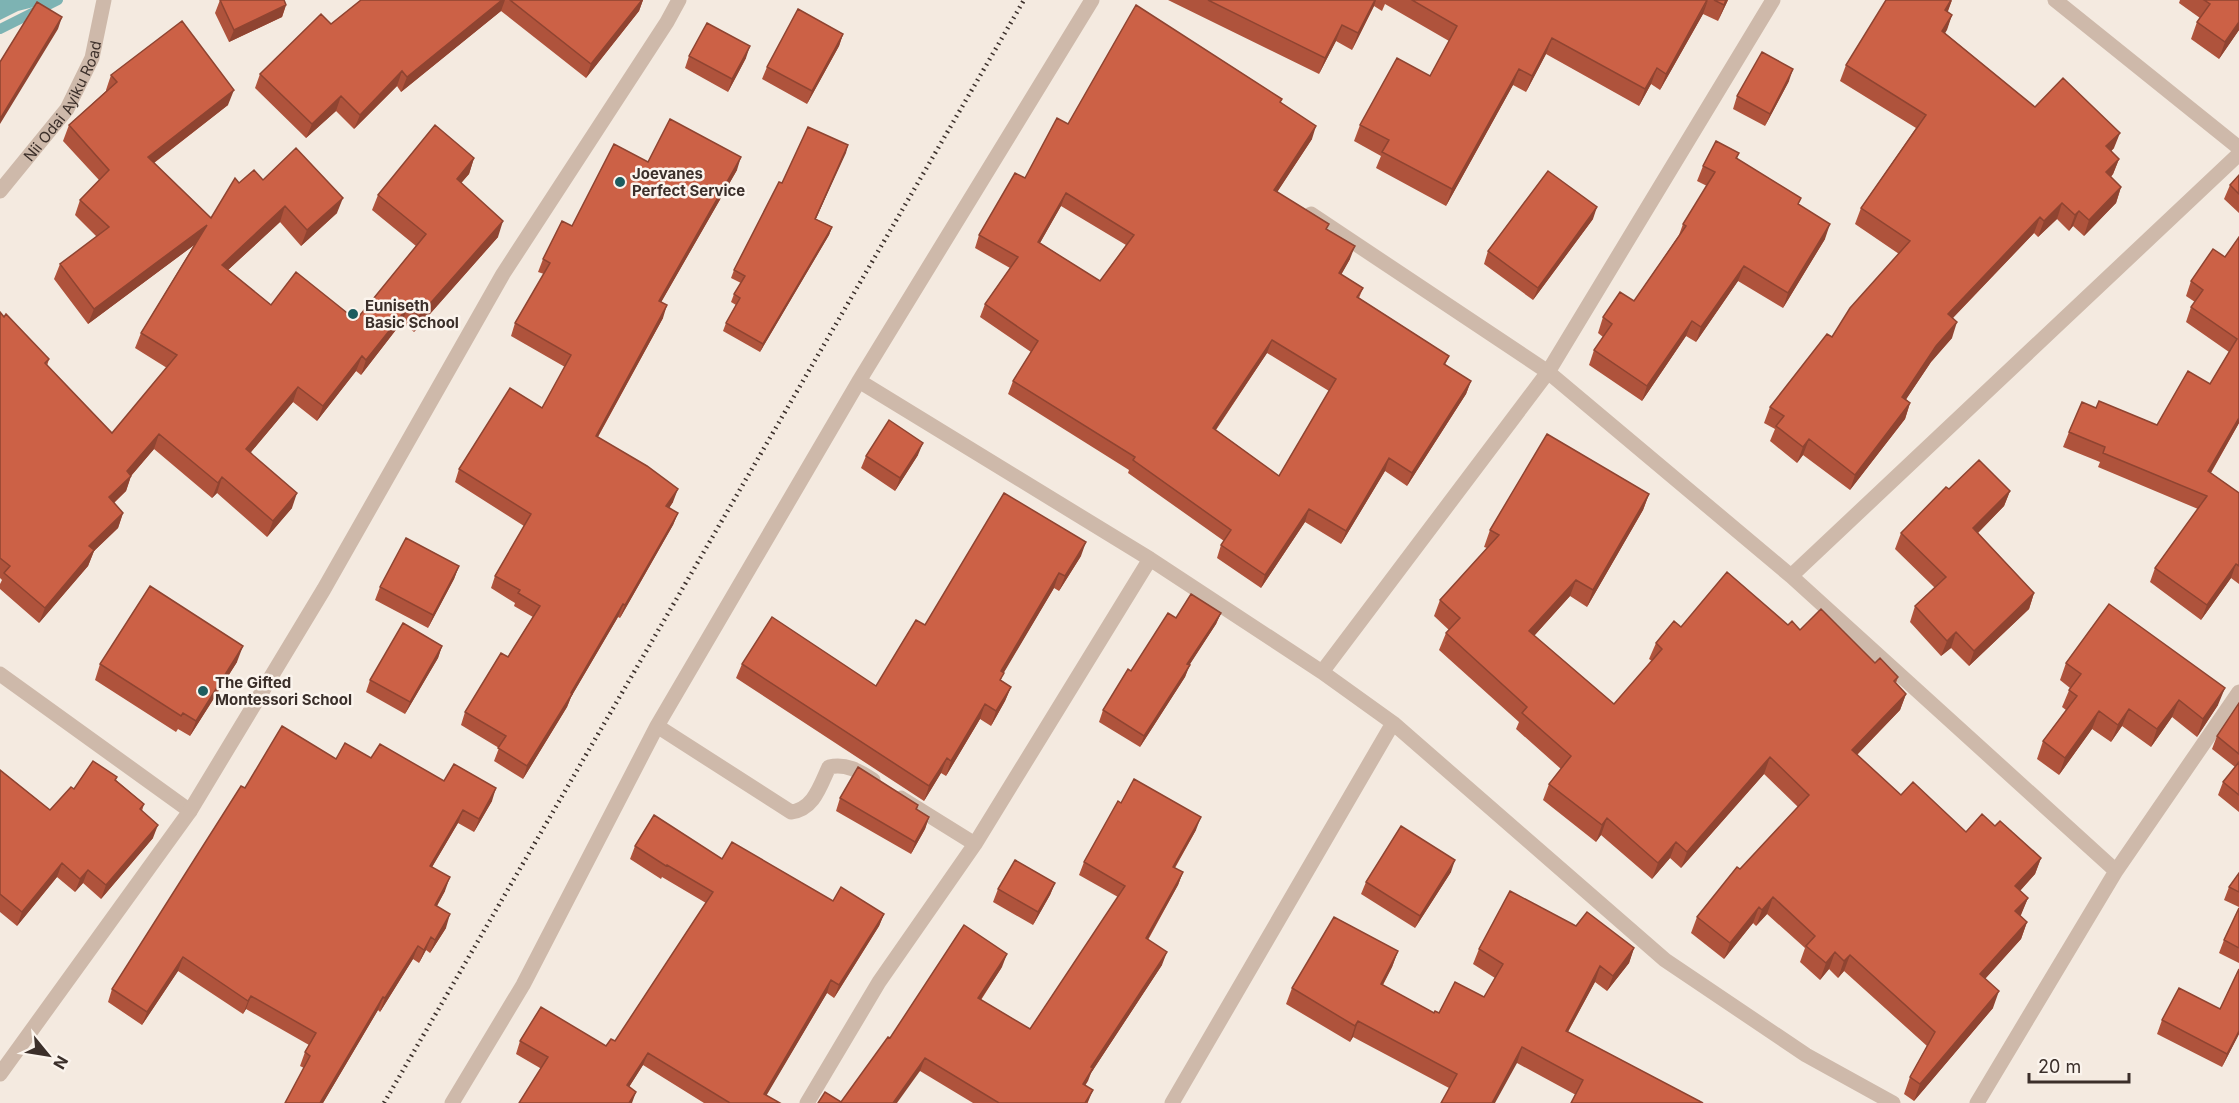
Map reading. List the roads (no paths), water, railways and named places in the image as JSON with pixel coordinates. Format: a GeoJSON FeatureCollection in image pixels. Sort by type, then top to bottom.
{"type":"FeatureCollection","features":[{"type":"Feature","properties":{"kind":"street","name":"Nii Odai Ayiku Road"},"geometry":{"type":"LineString","coordinates":[[0,191],[68,109],[92,58],[104,0]]}},
{"type":"Feature","properties":{"kind":"street"},"geometry":{"type":"LineString","coordinates":[[0,1074],[190,811],[324,589],[503,274],[679,0]]}},
{"type":"Feature","properties":{"kind":"street"},"geometry":{"type":"LineString","coordinates":[[452,1103],[524,985],[657,726],[859,381],[1092,0]]}},
{"type":"Feature","properties":{"kind":"street"},"geometry":{"type":"LineString","coordinates":[[1322,672],[1548,372],[1773,0]]}},
{"type":"Feature","properties":{"kind":"street"},"geometry":{"type":"LineString","coordinates":[[2055,0],[2239,148]]}},
{"type":"Feature","properties":{"kind":"street"},"geometry":{"type":"LineString","coordinates":[[1791,576],[2239,154]]}},
{"type":"Feature","properties":{"kind":"street"},"geometry":{"type":"LineString","coordinates":[[1302,208],[1548,372],[1791,576],[2116,871]]}},
{"type":"Feature","properties":{"kind":"street"},"geometry":{"type":"LineString","coordinates":[[859,381],[1150,559],[1322,672],[1393,723],[1665,960],[1806,1055],[1893,1103]]}},
{"type":"Feature","properties":{"kind":"street"},"geometry":{"type":"LineString","coordinates":[[807,1103],[879,982],[975,844],[1150,559]]}},
{"type":"Feature","properties":{"kind":"street"},"geometry":{"type":"LineString","coordinates":[[0,674],[190,811]]}},
{"type":"Feature","properties":{"kind":"street"},"geometry":{"type":"LineString","coordinates":[[1977,1103],[2116,871],[2239,692]]}},
{"type":"Feature","properties":{"kind":"street"},"geometry":{"type":"LineString","coordinates":[[1172,1103],[1393,723]]}},
{"type":"Feature","properties":{"kind":"street"},"geometry":{"type":"LineString","coordinates":[[657,726],[791,812],[801,811],[812,801],[829,767],[840,765],[858,771],[975,844]]}},
{"type":"Feature","properties":{"kind":"water"},"geometry":{"type":"Polygon","coordinates":[[[0,0],[61,0],[18,11],[0,20],[0,0]]]}},
{"type":"Feature","properties":{"kind":"waterway"},"geometry":{"type":"LineString","coordinates":[[0,29],[58,0]]}},
{"type":"Feature","properties":{"kind":"railway"},"geometry":{"type":"LineString","coordinates":[[384,1103],[1024,0]]}},
{"type":"Feature","properties":{"kind":"place","name":"Joevanes Perfect Service"},"geometry":{"type":"Point","coordinates":[620,182]}},
{"type":"Feature","properties":{"kind":"place","name":"Euniseth Basic School"},"geometry":{"type":"Point","coordinates":[353,314]}},
{"type":"Feature","properties":{"kind":"place","name":"The Gifted Montessori School"},"geometry":{"type":"Point","coordinates":[203,691]}}]}
